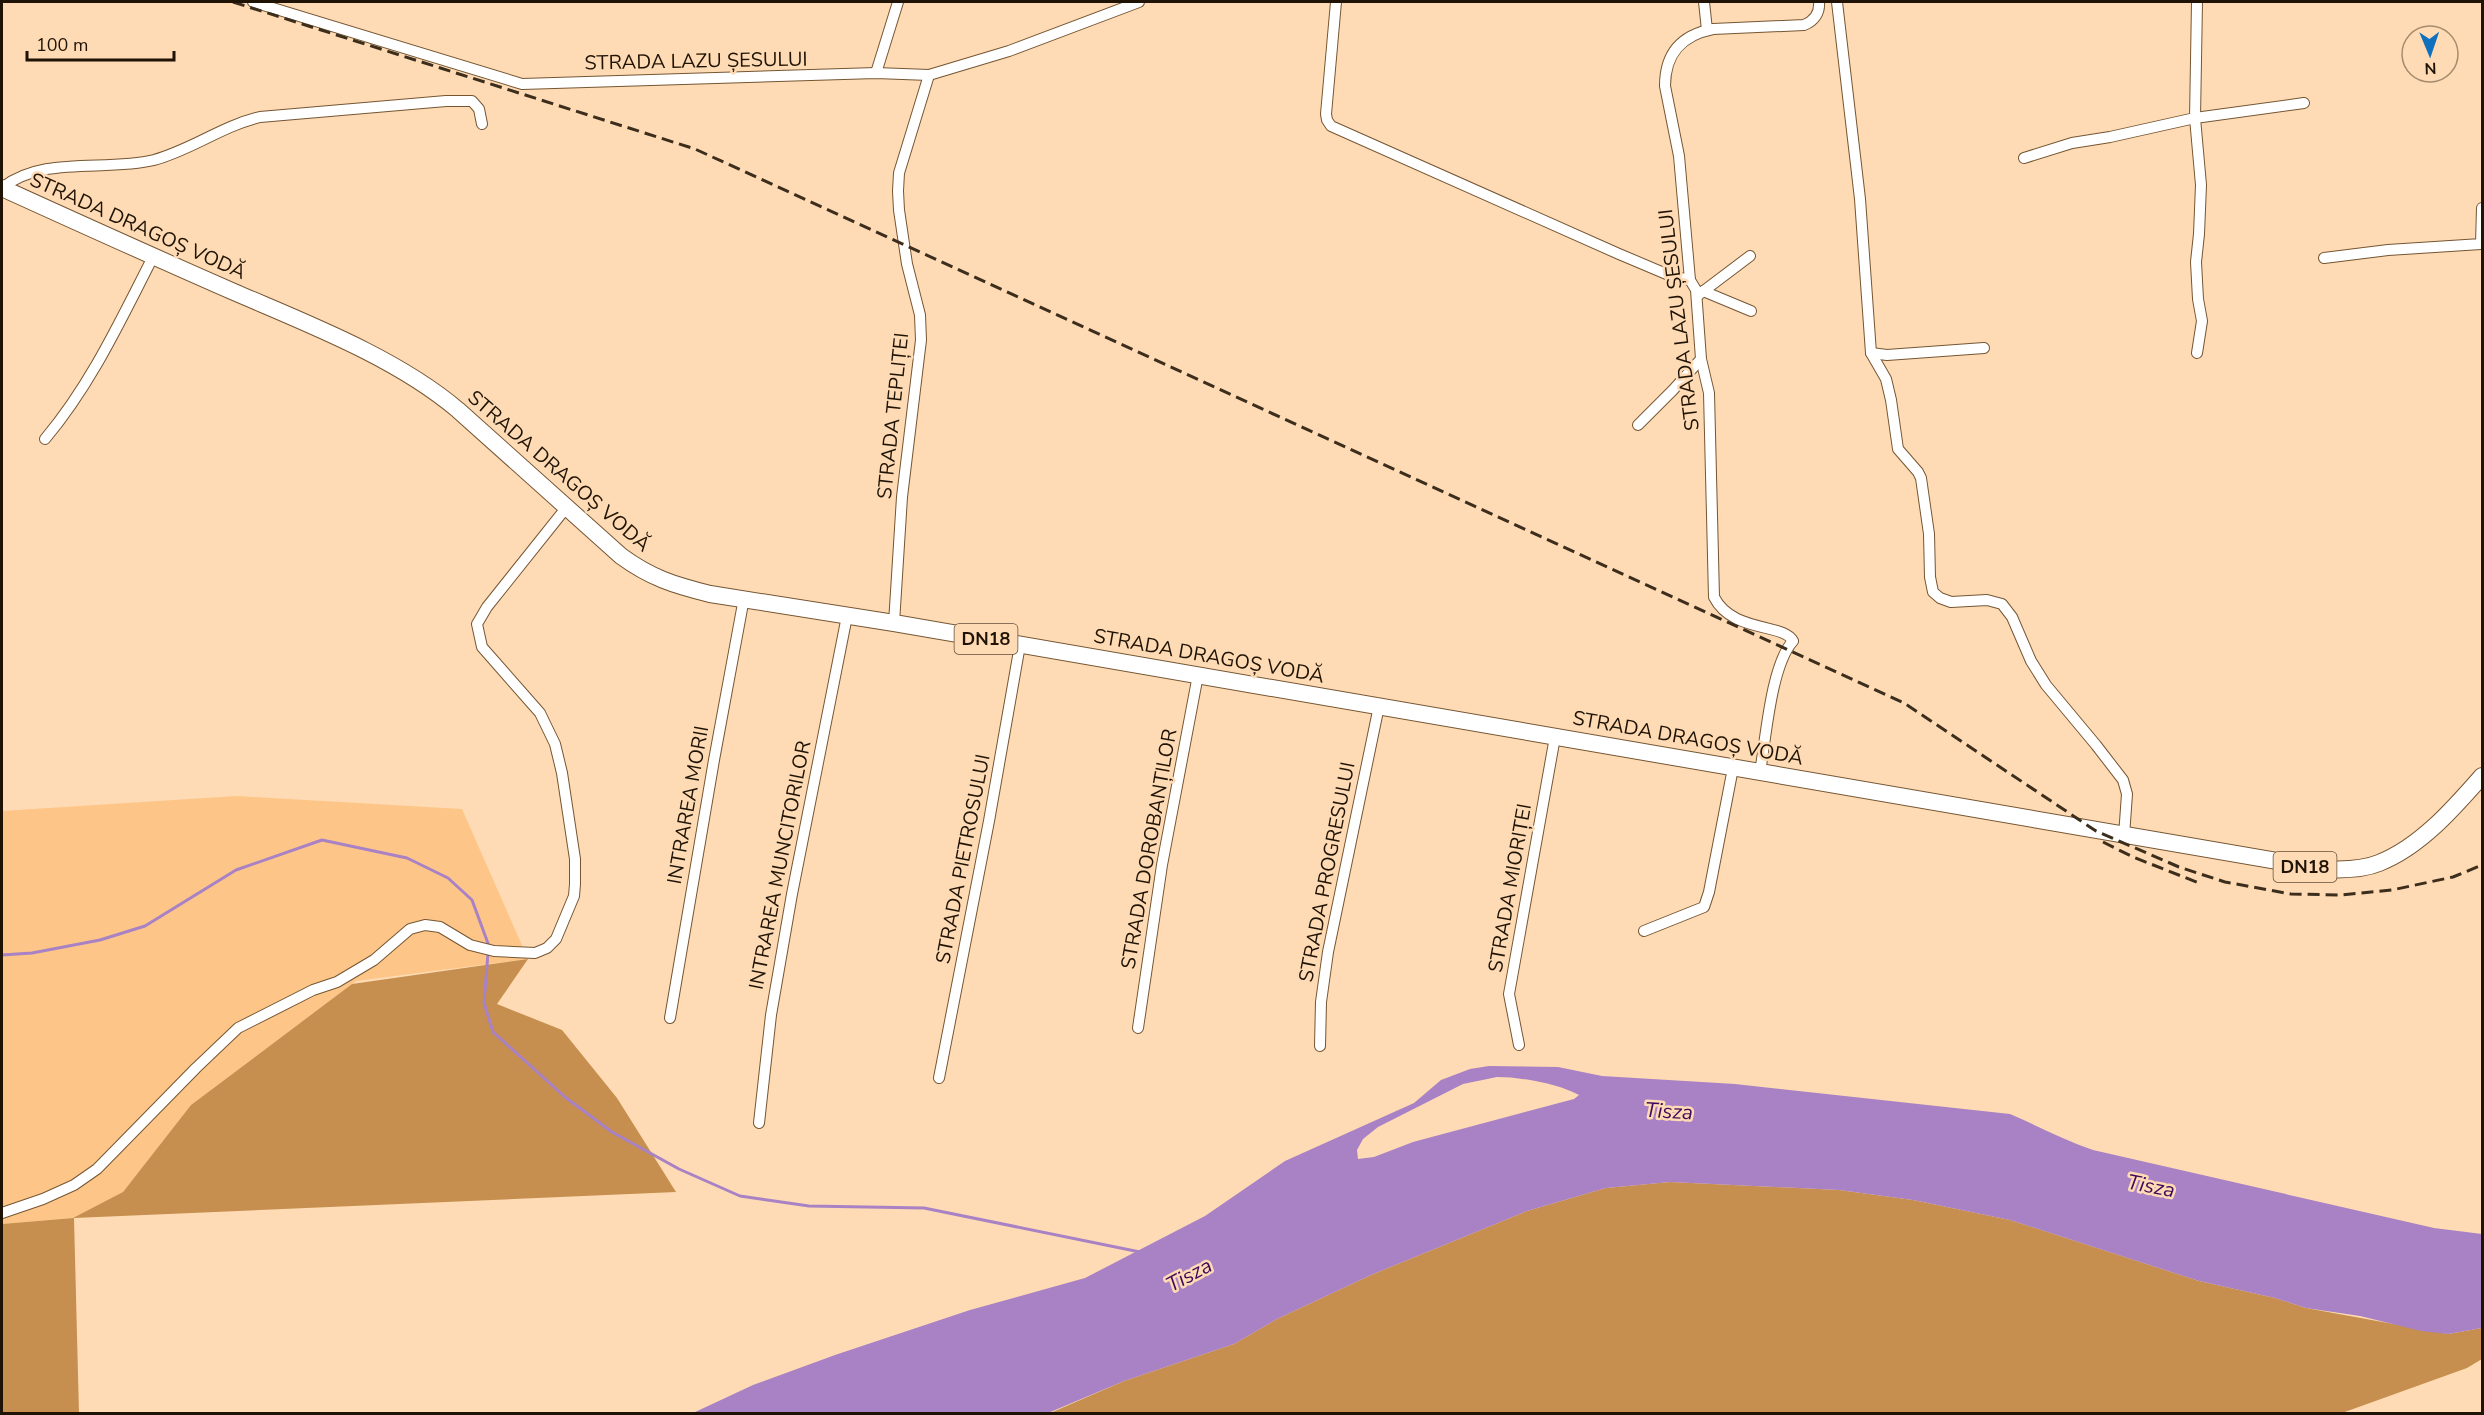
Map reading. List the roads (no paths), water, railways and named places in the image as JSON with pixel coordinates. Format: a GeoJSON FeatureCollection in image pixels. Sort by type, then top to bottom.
{"type":"FeatureCollection","features":[{"type":"Feature","properties":{"kind":"main road","name":"STRADA DRAGOȘ VODĂ"},"geometry":{"type":"LineString","coordinates":[[2,188],[295,318],[422,382],[458,410],[566,508],[644,573],[710,594],[894,623],[2324,869],[2363,868],[2380,863],[2412,843],[2462,798],[2482,776]]}},
{"type":"Feature","properties":{"kind":"street","name":"STRADA LAZU ȘESULUI"},"geometry":{"type":"LineString","coordinates":[[253,2],[522,84],[876,73],[929,75],[1009,51],[1139,2]]}},
{"type":"Feature","properties":{"kind":"street"},"geometry":{"type":"LineString","coordinates":[[876,73],[898,2]]}},
{"type":"Feature","properties":{"kind":"street"},"geometry":{"type":"LineString","coordinates":[[1336,2],[1326,114],[1331,126],[1619,254],[1671,276],[1690,280]]}},
{"type":"Feature","properties":{"kind":"street"},"geometry":{"type":"LineString","coordinates":[[1704,2],[1707,30]]}},
{"type":"Feature","properties":{"kind":"street","name":"STRADA LAZU ȘESULUI"},"geometry":{"type":"LineString","coordinates":[[1760,772],[1778,672],[1787,649],[1793,641],[1789,634],[1746,623],[1727,615],[1714,597],[1711,419],[1709,393],[1701,359],[1700,294],[1690,280],[1679,156],[1668,105],[1665,75],[1673,50],[1684,40],[1707,30],[1804,25],[1812,22],[1817,15],[1819,2]]}},
{"type":"Feature","properties":{"kind":"street"},"geometry":{"type":"LineString","coordinates":[[1837,2],[1860,199],[1871,353],[1886,379],[1898,449],[1921,478],[1929,534],[1930,577],[1934,592],[1940,598],[1951,602],[1987,600],[2002,604],[2012,617],[2031,661],[2046,685],[2097,745],[2123,780],[2127,794],[2124,836]]}},
{"type":"Feature","properties":{"kind":"street"},"geometry":{"type":"LineString","coordinates":[[2197,2],[2195,118],[2201,185],[2196,262],[2202,321],[2198,353]]}},
{"type":"Feature","properties":{"kind":"street","name":"STRADA TEPLIȚEI"},"geometry":{"type":"LineString","coordinates":[[894,623],[902,497],[921,340],[920,315],[907,264],[898,210],[899,173],[929,75]]}},
{"type":"Feature","properties":{"kind":"street"},"geometry":{"type":"LineString","coordinates":[[2,188],[12,180],[46,170],[129,164],[152,160],[174,153],[236,123],[260,117],[446,101],[472,101],[479,109],[482,124]]}},
{"type":"Feature","properties":{"kind":"street"},"geometry":{"type":"LineString","coordinates":[[2024,158],[2072,143],[2195,118],[2304,103]]}},
{"type":"Feature","properties":{"kind":"street"},"geometry":{"type":"LineString","coordinates":[[2324,258],[2388,250],[2482,244],[2482,208]]}},
{"type":"Feature","properties":{"kind":"street"},"geometry":{"type":"LineString","coordinates":[[45,439],[96,368],[154,255]]}},
{"type":"Feature","properties":{"kind":"street"},"geometry":{"type":"LineString","coordinates":[[1700,294],[1750,256]]}},
{"type":"Feature","properties":{"kind":"street"},"geometry":{"type":"LineString","coordinates":[[1700,294],[1750,311]]}},
{"type":"Feature","properties":{"kind":"street"},"geometry":{"type":"LineString","coordinates":[[1871,353],[1887,355],[1984,348]]}},
{"type":"Feature","properties":{"kind":"street"},"geometry":{"type":"LineString","coordinates":[[1638,424],[1701,359]]}},
{"type":"Feature","properties":{"kind":"street"},"geometry":{"type":"LineString","coordinates":[[2,1213],[43,1199],[74,1185],[97,1169],[238,1028],[313,990],[337,982],[374,960],[410,929],[425,925],[440,927],[470,945],[488,950],[535,953],[547,948],[556,939],[574,896],[575,859],[555,744],[540,712],[482,647],[477,624],[487,607],[566,508]]}},
{"type":"Feature","properties":{"kind":"street","name":"INTRAREA MORII"},"geometry":{"type":"LineString","coordinates":[[670,1018],[744,598]]}},
{"type":"Feature","properties":{"kind":"street","name":"INTRAREA MUNCITORILOR"},"geometry":{"type":"LineString","coordinates":[[759,1123],[771,1015],[792,894],[847,616]]}},
{"type":"Feature","properties":{"kind":"street","name":"STRADA PIETROSULUI"},"geometry":{"type":"LineString","coordinates":[[939,1078],[989,821],[1020,645]]}},
{"type":"Feature","properties":{"kind":"street","name":"STRADA DOROBANȚILOR"},"geometry":{"type":"LineString","coordinates":[[1138,1028],[1162,865],[1198,675]]}},
{"type":"Feature","properties":{"kind":"street","name":"STRADA PROGRESULUI"},"geometry":{"type":"LineString","coordinates":[[1320,1046],[1321,1002],[1328,952],[1379,706]]}},
{"type":"Feature","properties":{"kind":"street","name":"STRADA MIORIȚEI"},"geometry":{"type":"LineString","coordinates":[[1519,1045],[1509,994],[1555,737]]}},
{"type":"Feature","properties":{"kind":"street"},"geometry":{"type":"LineString","coordinates":[[1644,931],[1704,907],[1709,892],[1733,768]]}},
{"type":"Feature","properties":{"kind":"water","name":"Tisza"},"geometry":{"type":"Polygon","coordinates":[[[1489,1066],[1558,1067],[1602,1076],[1735,1084],[2010,1114],[2093,1150],[2434,1228],[2482,1234],[2482,1328],[2448,1334],[2421,1331],[2360,1316],[2306,1308],[2275,1298],[2199,1281],[2010,1220],[1913,1200],[1839,1190],[1670,1182],[1606,1188],[1527,1211],[1371,1275],[1277,1319],[1234,1344],[1124,1381],[1048,1413],[693,1413],[753,1385],[835,1355],[970,1310],[1085,1278],[1205,1216],[1285,1161],[1414,1103],[1441,1080],[1470,1069],[1489,1066]],[[1507,1077],[1463,1084],[1378,1127],[1363,1139],[1357,1150],[1358,1159],[1374,1157],[1413,1142],[1574,1099],[1579,1095],[1550,1084],[1507,1077]]]}},
{"type":"Feature","properties":{"kind":"waterway"},"geometry":{"type":"LineString","coordinates":[[2,955],[32,953],[100,940],[145,926],[236,870],[322,840],[407,858],[448,878],[472,900],[489,946]]}},
{"type":"Feature","properties":{"kind":"waterway"},"geometry":{"type":"LineString","coordinates":[[488,953],[484,1003],[493,1032],[565,1097],[612,1132],[679,1169],[740,1196],[809,1206],[924,1208],[1140,1252]]}},
{"type":"Feature","properties":{"kind":"railway"},"geometry":{"type":"LineString","coordinates":[[233,2],[695,149],[1904,703],[2096,831],[2179,867],[2225,882],[2291,894],[2341,895],[2392,890],[2453,877],[2482,865]]}},
{"type":"Feature","properties":{"kind":"railway"},"geometry":{"type":"LineString","coordinates":[[2103,842],[2133,857],[2199,883]]}}]}
